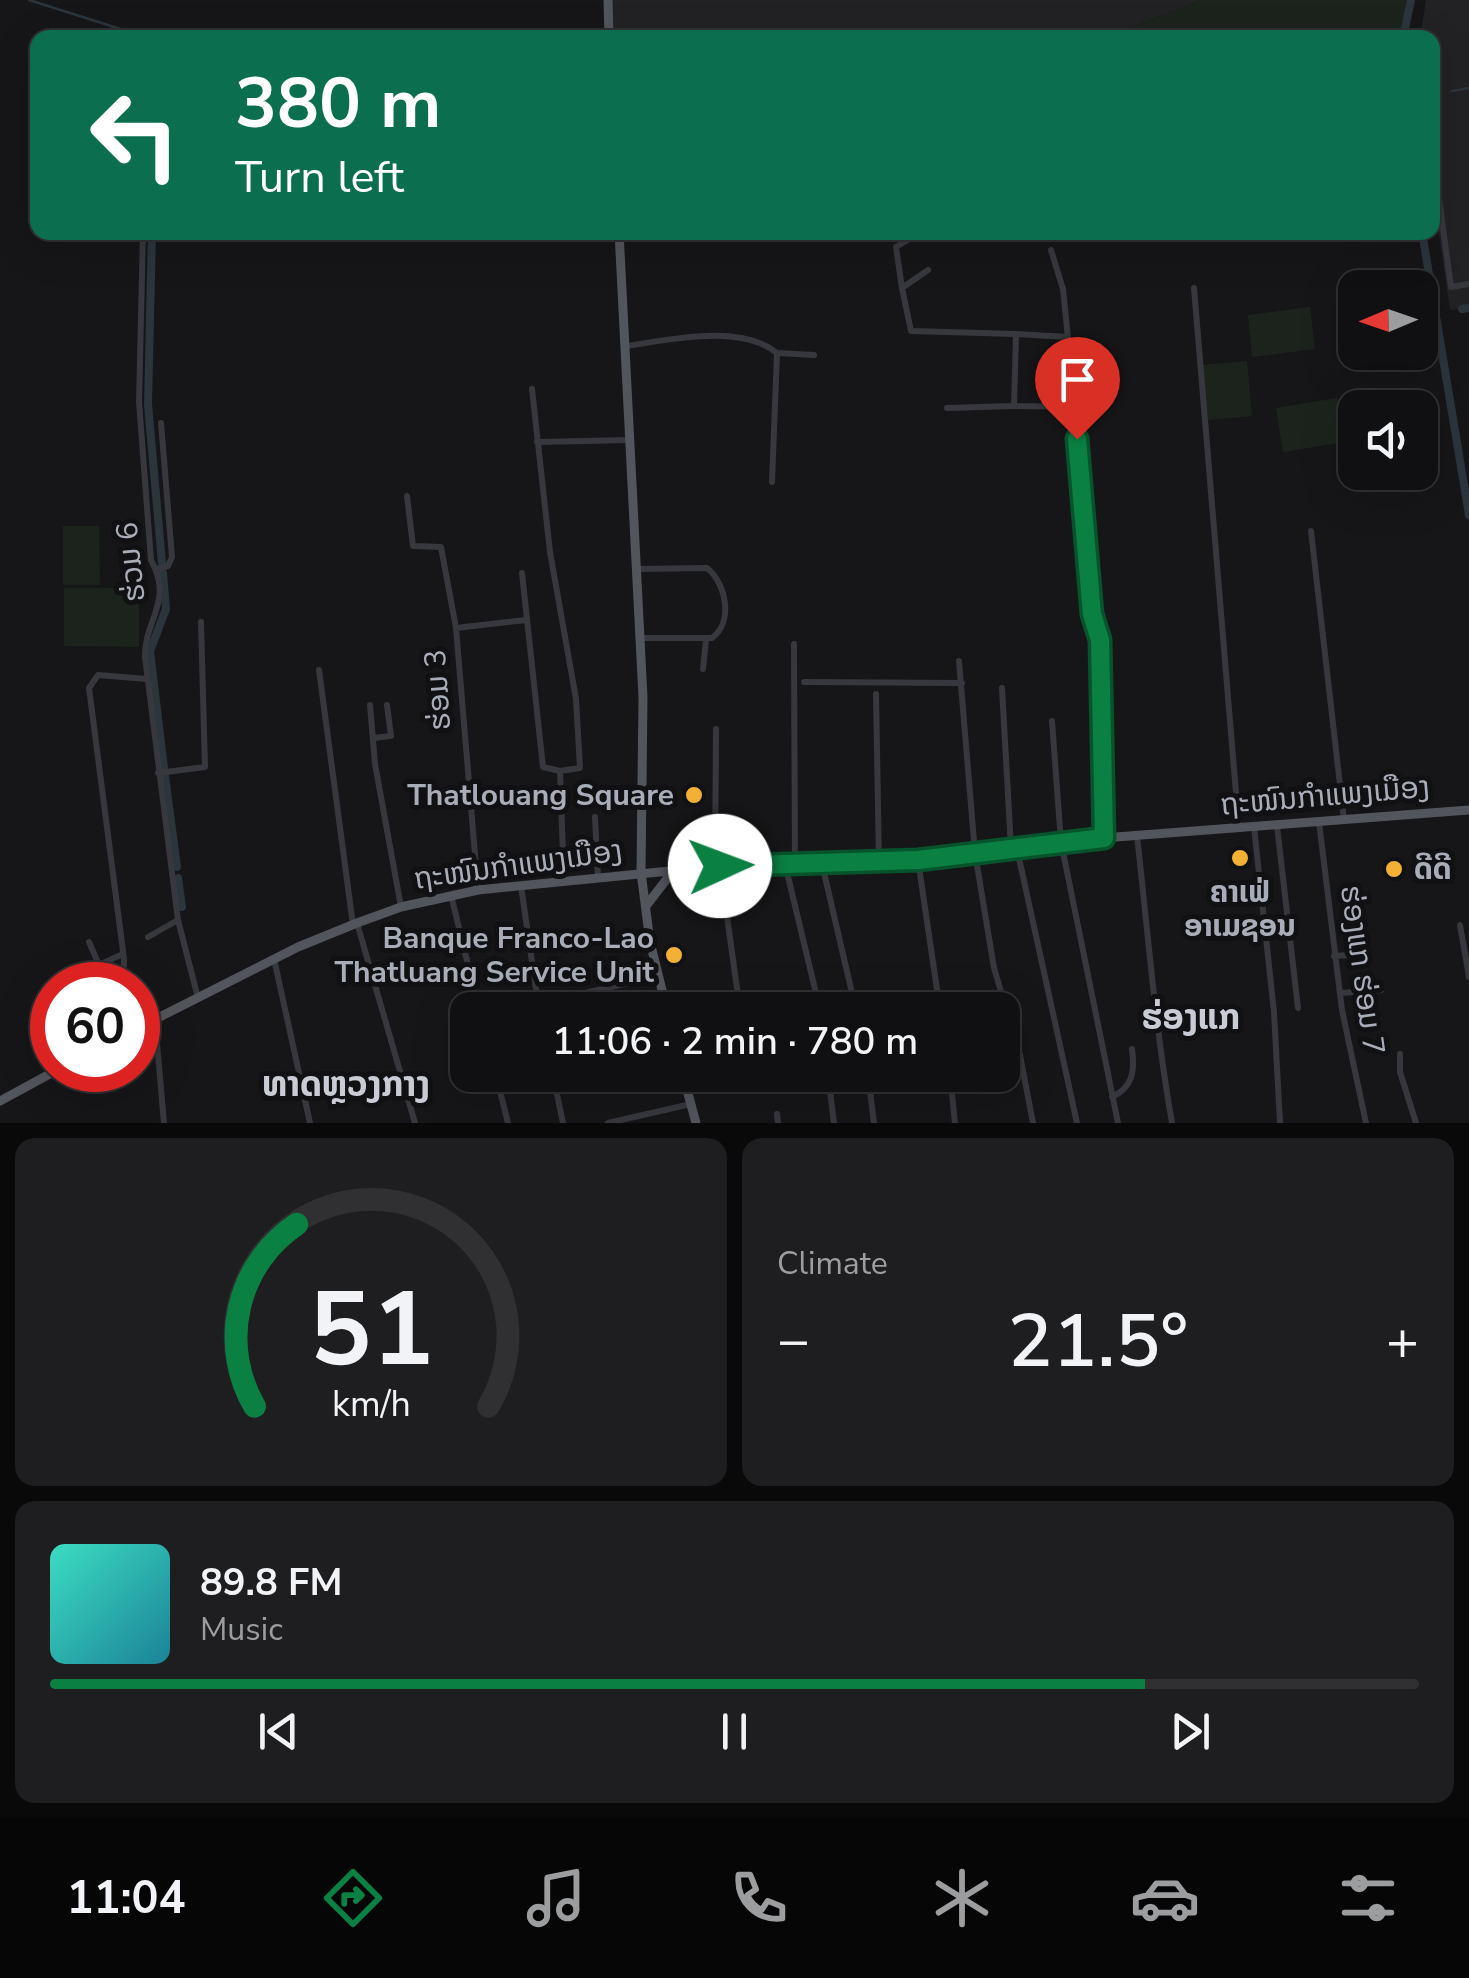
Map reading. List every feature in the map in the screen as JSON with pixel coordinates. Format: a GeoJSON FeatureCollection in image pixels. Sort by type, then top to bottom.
{"type":"FeatureCollection","features":[{"type":"Feature","properties":{"kind":"main road"},"geometry":{"type":"LineString","coordinates":[[609,30],[610,0]]}},
{"type":"Feature","properties":{"kind":"main road"},"geometry":{"type":"LineString","coordinates":[[619,240],[640,638],[642,872],[662,992]]}},
{"type":"Feature","properties":{"kind":"main road","name":"ຖະໜົນກຳແພງເມືອງ"},"geometry":{"type":"LineString","coordinates":[[160,1017],[274,959],[355,924],[401,907],[478,890],[642,872],[918,860],[1104,838],[1469,810]]}},
{"type":"Feature","properties":{"kind":"main road"},"geometry":{"type":"LineString","coordinates":[[645,908],[674,870]]}},
{"type":"Feature","properties":{"kind":"main road"},"geometry":{"type":"LineString","coordinates":[[0,1101],[30,1085]]}},
{"type":"Feature","properties":{"kind":"main road"},"geometry":{"type":"LineString","coordinates":[[688,1092],[696,1123]]}},
{"type":"Feature","properties":{"kind":"street"},"geometry":{"type":"LineString","coordinates":[[1440,206],[1451,287],[1469,284]]}},
{"type":"Feature","properties":{"kind":"street","name":"ຮ່ວມ 6"},"geometry":{"type":"LineString","coordinates":[[142,240],[139,402],[151,560],[157,569],[160,609],[145,645],[147,679],[178,920],[198,998]]}},
{"type":"Feature","properties":{"kind":"street"},"geometry":{"type":"LineString","coordinates":[[907,240],[896,246],[911,331],[1068,337]]}},
{"type":"Feature","properties":{"kind":"street"},"geometry":{"type":"LineString","coordinates":[[1052,250],[1068,337],[1091,599],[1100,640],[1104,838]]}},
{"type":"Feature","properties":{"kind":"street"},"geometry":{"type":"LineString","coordinates":[[902,288],[928,270]]}},
{"type":"Feature","properties":{"kind":"street"},"geometry":{"type":"LineString","coordinates":[[1194,288],[1239,828]]}},
{"type":"Feature","properties":{"kind":"street"},"geometry":{"type":"LineString","coordinates":[[1014,406],[1016,334]]}},
{"type":"Feature","properties":{"kind":"street"},"geometry":{"type":"LineString","coordinates":[[626,346],[722,338],[747,340],[776,353],[814,355]]}},
{"type":"Feature","properties":{"kind":"street"},"geometry":{"type":"LineString","coordinates":[[772,482],[776,353]]}},
{"type":"Feature","properties":{"kind":"street"},"geometry":{"type":"LineString","coordinates":[[522,573],[543,767],[560,771],[580,768],[577,716],[532,390]]}},
{"type":"Feature","properties":{"kind":"street"},"geometry":{"type":"LineString","coordinates":[[946,408],[1075,407]]}},
{"type":"Feature","properties":{"kind":"street"},"geometry":{"type":"LineString","coordinates":[[157,569],[168,566],[172,558],[161,423]]}},
{"type":"Feature","properties":{"kind":"street"},"geometry":{"type":"LineString","coordinates":[[537,442],[631,440]]}},
{"type":"Feature","properties":{"kind":"street","name":"ຮ່ອມ 3"},"geometry":{"type":"LineString","coordinates":[[408,496],[413,546],[441,548],[456,628],[478,890]]}},
{"type":"Feature","properties":{"kind":"street"},"geometry":{"type":"LineString","coordinates":[[1311,532],[1344,820]]}},
{"type":"Feature","properties":{"kind":"street"},"geometry":{"type":"LineString","coordinates":[[637,569],[706,568],[713,573],[724,598],[724,620],[719,632],[706,640],[640,638]]}},
{"type":"Feature","properties":{"kind":"street"},"geometry":{"type":"LineString","coordinates":[[456,628],[526,620]]}},
{"type":"Feature","properties":{"kind":"street"},"geometry":{"type":"LineString","coordinates":[[158,773],[205,767],[200,622]]}},
{"type":"Feature","properties":{"kind":"street"},"geometry":{"type":"LineString","coordinates":[[703,669],[706,640]]}},
{"type":"Feature","properties":{"kind":"street"},"geometry":{"type":"LineString","coordinates":[[794,644],[790,865],[816,992]]}},
{"type":"Feature","properties":{"kind":"street"},"geometry":{"type":"LineString","coordinates":[[959,660],[975,853],[994,968],[1020,1055],[1033,1123]]}},
{"type":"Feature","properties":{"kind":"street"},"geometry":{"type":"LineString","coordinates":[[319,670],[355,924],[415,1123]]}},
{"type":"Feature","properties":{"kind":"street"},"geometry":{"type":"LineString","coordinates":[[123,962],[88,688],[98,674],[147,679]]}},
{"type":"Feature","properties":{"kind":"street"},"geometry":{"type":"LineString","coordinates":[[804,682],[962,683]]}},
{"type":"Feature","properties":{"kind":"street"},"geometry":{"type":"LineString","coordinates":[[1002,688],[1014,848],[1077,1123]]}},
{"type":"Feature","properties":{"kind":"street"},"geometry":{"type":"LineString","coordinates":[[876,694],[879,863]]}},
{"type":"Feature","properties":{"kind":"street"},"geometry":{"type":"LineString","coordinates":[[374,738],[390,736],[388,704]]}},
{"type":"Feature","properties":{"kind":"street"},"geometry":{"type":"LineString","coordinates":[[370,705],[401,907]]}},
{"type":"Feature","properties":{"kind":"street"},"geometry":{"type":"LineString","coordinates":[[1052,721],[1062,842],[1118,1123]]}},
{"type":"Feature","properties":{"kind":"street"},"geometry":{"type":"LineString","coordinates":[[716,729],[718,867],[737,992]]}},
{"type":"Feature","properties":{"kind":"street"},"geometry":{"type":"LineString","coordinates":[[560,771],[564,882]]}},
{"type":"Feature","properties":{"kind":"street"},"geometry":{"type":"LineString","coordinates":[[595,817],[598,878]]}},
{"type":"Feature","properties":{"kind":"street","name":"ຮ່ອງແກ ຮ່ອມ 7"},"geometry":{"type":"LineString","coordinates":[[1319,822],[1334,956],[1366,1123]]}},
{"type":"Feature","properties":{"kind":"street"},"geometry":{"type":"LineString","coordinates":[[1277,826],[1298,1008]]}},
{"type":"Feature","properties":{"kind":"street"},"geometry":{"type":"LineString","coordinates":[[1254,828],[1273,996],[1280,1123]]}},
{"type":"Feature","properties":{"kind":"street"},"geometry":{"type":"LineString","coordinates":[[1137,836],[1148,912],[1150,978],[1172,1123]]}},
{"type":"Feature","properties":{"kind":"street"},"geometry":{"type":"LineString","coordinates":[[918,860],[937,992]]}},
{"type":"Feature","properties":{"kind":"street"},"geometry":{"type":"LineString","coordinates":[[822,864],[852,992]]}},
{"type":"Feature","properties":{"kind":"street"},"geometry":{"type":"LineString","coordinates":[[521,886],[536,992]]}},
{"type":"Feature","properties":{"kind":"street"},"geometry":{"type":"LineString","coordinates":[[451,895],[475,992]]}},
{"type":"Feature","properties":{"kind":"street"},"geometry":{"type":"LineString","coordinates":[[148,937],[178,920]]}},
{"type":"Feature","properties":{"kind":"street"},"geometry":{"type":"LineString","coordinates":[[1460,925],[1469,977]]}},
{"type":"Feature","properties":{"kind":"street"},"geometry":{"type":"LineString","coordinates":[[89,942],[99,965],[123,954]]}},
{"type":"Feature","properties":{"kind":"street"},"geometry":{"type":"LineString","coordinates":[[1334,956],[1364,954]]}},
{"type":"Feature","properties":{"kind":"street"},"geometry":{"type":"LineString","coordinates":[[274,959],[310,1123]]}},
{"type":"Feature","properties":{"kind":"street"},"geometry":{"type":"LineString","coordinates":[[590,992],[658,976]]}},
{"type":"Feature","properties":{"kind":"street"},"geometry":{"type":"LineString","coordinates":[[1340,993],[1380,990]]}},
{"type":"Feature","properties":{"kind":"street"},"geometry":{"type":"LineString","coordinates":[[1112,1097],[1124,1091],[1131,1080],[1132,1049]]}},
{"type":"Feature","properties":{"kind":"street"},"geometry":{"type":"LineString","coordinates":[[1400,1054],[1400,1072],[1416,1123]]}},
{"type":"Feature","properties":{"kind":"street"},"geometry":{"type":"LineString","coordinates":[[160,1082],[164,1123]]}},
{"type":"Feature","properties":{"kind":"street"},"geometry":{"type":"LineString","coordinates":[[500,1092],[508,1123]]}},
{"type":"Feature","properties":{"kind":"street"},"geometry":{"type":"LineString","coordinates":[[557,1092],[563,1123]]}},
{"type":"Feature","properties":{"kind":"street"},"geometry":{"type":"LineString","coordinates":[[830,1092],[834,1123]]}},
{"type":"Feature","properties":{"kind":"street"},"geometry":{"type":"LineString","coordinates":[[870,1092],[874,1123]]}},
{"type":"Feature","properties":{"kind":"street"},"geometry":{"type":"LineString","coordinates":[[952,1092],[955,1123]]}},
{"type":"Feature","properties":{"kind":"street"},"geometry":{"type":"LineString","coordinates":[[608,1123],[691,1104]]}},
{"type":"Feature","properties":{"kind":"shaded area"},"geometry":{"type":"Polygon","coordinates":[[[611,0],[1201,0],[1125,30],[609,30],[611,0]]]}},
{"type":"Feature","properties":{"kind":"shaded area"},"geometry":{"type":"Polygon","coordinates":[[[1201,0],[1411,0],[1405,30],[1125,30],[1201,0]]]}},
{"type":"Feature","properties":{"kind":"shaded area"},"geometry":{"type":"Polygon","coordinates":[[[1426,0],[1469,0],[1469,308],[1450,310],[1440,240],[1440,30],[1421,30],[1426,0]]]}},
{"type":"Feature","properties":{"kind":"shaded area"},"geometry":{"type":"Polygon","coordinates":[[[1310,307],[1315,349],[1252,357],[1248,315],[1310,307]]]}},
{"type":"Feature","properties":{"kind":"shaded area"},"geometry":{"type":"Polygon","coordinates":[[[1247,361],[1252,416],[1208,420],[1203,365],[1247,361]]]}},
{"type":"Feature","properties":{"kind":"shaded area"},"geometry":{"type":"Polygon","coordinates":[[[1337,398],[1338,443],[1283,452],[1276,408],[1337,398]]]}},
{"type":"Feature","properties":{"kind":"shaded area"},"geometry":{"type":"Polygon","coordinates":[[[63,526],[99,526],[100,585],[63,585],[63,526]]]}},
{"type":"Feature","properties":{"kind":"shaded area"},"geometry":{"type":"Polygon","coordinates":[[[64,588],[139,588],[139,647],[64,646],[64,588]]]}},
{"type":"Feature","properties":{"kind":"waterway"},"geometry":{"type":"LineString","coordinates":[[29,0],[124,30]]}},
{"type":"Feature","properties":{"kind":"waterway"},"geometry":{"type":"LineString","coordinates":[[1405,30],[1411,0]]}},
{"type":"Feature","properties":{"kind":"waterway"},"geometry":{"type":"LineString","coordinates":[[1452,91],[1469,88]]}},
{"type":"Feature","properties":{"kind":"waterway"},"geometry":{"type":"LineString","coordinates":[[152,240],[148,404],[162,563]]}},
{"type":"Feature","properties":{"kind":"waterway"},"geometry":{"type":"LineString","coordinates":[[1423,240],[1469,515]]}},
{"type":"Feature","properties":{"kind":"waterway"},"geometry":{"type":"LineString","coordinates":[[1462,309],[1469,308]]}},
{"type":"Feature","properties":{"kind":"waterway"},"geometry":{"type":"LineString","coordinates":[[163,573],[166,609],[150,651],[164,768]]}},
{"type":"Feature","properties":{"kind":"waterway"},"geometry":{"type":"LineString","coordinates":[[165,776],[177,867]]}},
{"type":"Feature","properties":{"kind":"waterway"},"geometry":{"type":"LineString","coordinates":[[178,878],[182,907]]}},
{"type":"Feature","properties":{"kind":"place","name":"Thatlouang Square"},"geometry":{"type":"Point","coordinates":[694,795]}},
{"type":"Feature","properties":{"kind":"place","name":"ຄາເຟ່ ອາເມຊອນ"},"geometry":{"type":"Point","coordinates":[1240,858]}},
{"type":"Feature","properties":{"kind":"place","name":"ດີດີ"},"geometry":{"type":"Point","coordinates":[1394,869]}},
{"type":"Feature","properties":{"kind":"place","name":"Banque Franco-Lao Thatluang Service Unit"},"geometry":{"type":"Point","coordinates":[674,955]}},
{"type":"Feature","properties":{"kind":"district","name":"ຮ່ອງແກ"},"geometry":{"type":"Point","coordinates":[1191,1017]}},
{"type":"Feature","properties":{"kind":"district","name":"ທາດຫຼວງກາງ"},"geometry":{"type":"Point","coordinates":[346,1084]}},
{"type":"Feature","properties":{"kind":"route"},"geometry":{"type":"LineString","coordinates":[[720,866],[879,863],[1104,838],[1100,640],[1092,614],[1077,439]]}}]}
